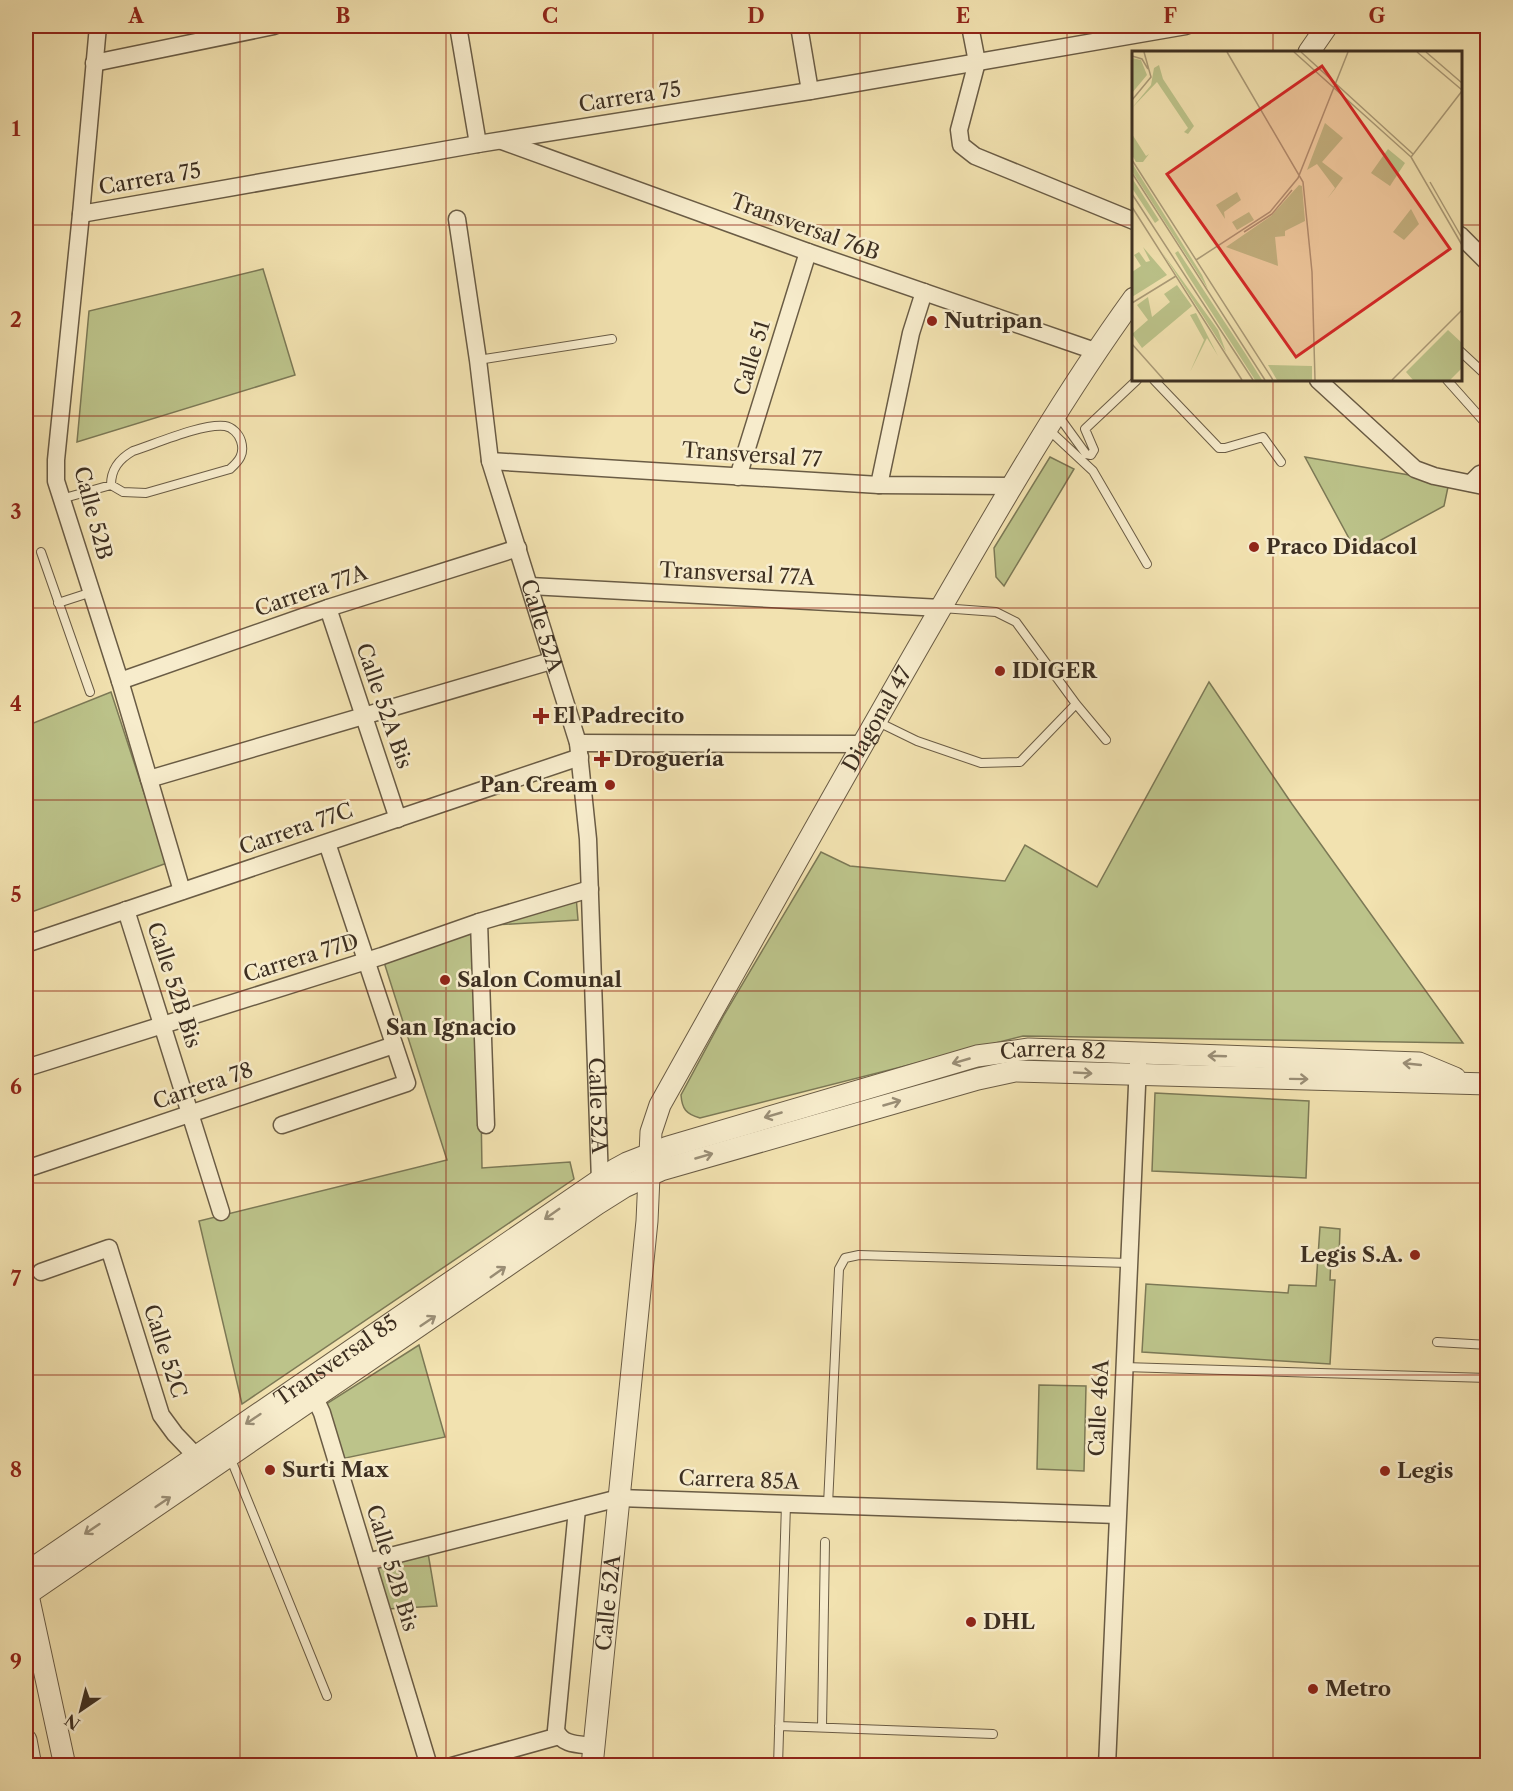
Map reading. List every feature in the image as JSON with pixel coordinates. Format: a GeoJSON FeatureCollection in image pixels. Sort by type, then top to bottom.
{"type":"FeatureCollection","features":[{"type":"Feature","properties":{"kind":"street","name":"Calle 52B"},"geometry":{"type":"LineString","coordinates":[[98,26],[56,460],[56,481],[120,681],[182,891]]}},
{"type":"Feature","properties":{"kind":"street"},"geometry":{"type":"LineString","coordinates":[[94,63],[274,26]]}},
{"type":"Feature","properties":{"kind":"street"},"geometry":{"type":"LineString","coordinates":[[458,26],[478,144]]}},
{"type":"Feature","properties":{"kind":"street"},"geometry":{"type":"LineString","coordinates":[[799,26],[810,91]]}},
{"type":"Feature","properties":{"kind":"street"},"geometry":{"type":"LineString","coordinates":[[969,26],[977,62],[959,130],[961,145],[975,156],[1132,220]]}},
{"type":"Feature","properties":{"kind":"street","name":"Carrera 75"},"geometry":{"type":"LineString","coordinates":[[81,214],[478,144],[810,91],[1186,26]]}},
{"type":"Feature","properties":{"kind":"street"},"geometry":{"type":"LineString","coordinates":[[1310,51],[1327,26]]}},
{"type":"Feature","properties":{"kind":"street","name":"Transversal 76B"},"geometry":{"type":"LineString","coordinates":[[502,141],[808,252],[1095,351]]}},
{"type":"Feature","properties":{"kind":"street","name":"Calle 52A"},"geometry":{"type":"LineString","coordinates":[[457,219],[490,461],[579,750],[588,839],[600,1180]]}},
{"type":"Feature","properties":{"kind":"street"},"geometry":{"type":"LineString","coordinates":[[1462,236],[1488,263]]}},
{"type":"Feature","properties":{"kind":"street","name":"Calle 51"},"geometry":{"type":"LineString","coordinates":[[738,477],[808,252]]}},
{"type":"Feature","properties":{"kind":"street"},"geometry":{"type":"LineString","coordinates":[[879,485],[911,333],[924,292]]}},
{"type":"Feature","properties":{"kind":"street","name":"Diagonal 47"},"geometry":{"type":"LineString","coordinates":[[649,1164],[651,1132],[660,1105],[862,744],[1012,486],[1095,351],[1132,301]]}},
{"type":"Feature","properties":{"kind":"street"},"geometry":{"type":"LineString","coordinates":[[1319,381],[1415,469],[1434,476],[1488,487]]}},
{"type":"Feature","properties":{"kind":"street","name":"Transversal 77"},"geometry":{"type":"LineString","coordinates":[[490,461],[879,485],[1012,486]]}},
{"type":"Feature","properties":{"kind":"street"},"geometry":{"type":"LineString","coordinates":[[1471,483],[1480,474],[1488,472]]}},
{"type":"Feature","properties":{"kind":"street","name":"Carrera 77A"},"geometry":{"type":"LineString","coordinates":[[120,681],[328,608],[518,548]]}},
{"type":"Feature","properties":{"kind":"street","name":"Transversal 77A"},"geometry":{"type":"LineString","coordinates":[[530,586],[941,608]]}},
{"type":"Feature","properties":{"kind":"street","name":"Calle 52A Bis"},"geometry":{"type":"LineString","coordinates":[[328,608],[398,819]]}},
{"type":"Feature","properties":{"kind":"street"},"geometry":{"type":"LineString","coordinates":[[149,779],[551,661]]}},
{"type":"Feature","properties":{"kind":"street","name":"Carrera 77C"},"geometry":{"type":"LineString","coordinates":[[26,944],[398,819],[579,750],[862,744]]}},
{"type":"Feature","properties":{"kind":"street"},"geometry":{"type":"LineString","coordinates":[[282,1125],[407,1083],[327,843]]}},
{"type":"Feature","properties":{"kind":"street","name":"Carrera 77D"},"geometry":{"type":"LineString","coordinates":[[26,1068],[366,961],[479,922],[590,889]]}},
{"type":"Feature","properties":{"kind":"street","name":"Calle 52B Bis"},"geometry":{"type":"LineString","coordinates":[[126,910],[221,1212]]}},
{"type":"Feature","properties":{"kind":"street"},"geometry":{"type":"LineString","coordinates":[[479,922],[486,1125]]}},
{"type":"Feature","properties":{"kind":"street","name":"Carrera 78"},"geometry":{"type":"LineString","coordinates":[[26,1169],[394,1045]]}},
{"type":"Feature","properties":{"kind":"street","name":"Carrera 82"},"geometry":{"type":"LineString","coordinates":[[649,1164],[695,1138],[977,1056],[1029,1048],[1419,1064],[1477,1084]]}},
{"type":"Feature","properties":{"kind":"street","name":"Calle 46A"},"geometry":{"type":"LineString","coordinates":[[1107,1766],[1138,1053]]}},
{"type":"Feature","properties":{"kind":"street","name":"Carrera 82"},"geometry":{"type":"LineString","coordinates":[[649,1164],[698,1158],[1015,1071],[1477,1084]]}},
{"type":"Feature","properties":{"kind":"street","name":"Transversal 85"},"geometry":{"type":"LineString","coordinates":[[26,1587],[600,1180],[627,1163],[649,1164]]}},
{"type":"Feature","properties":{"kind":"street","name":"Calle 52A"},"geometry":{"type":"LineString","coordinates":[[593,1756],[647,1221],[649,1164]]}},
{"type":"Feature","properties":{"kind":"street","name":"Transversal 85"},"geometry":{"type":"LineString","coordinates":[[26,1587],[197,1457],[225,1448],[315,1398],[624,1187],[649,1164]]}},
{"type":"Feature","properties":{"kind":"street","name":"Calle 52C"},"geometry":{"type":"LineString","coordinates":[[40,1272],[109,1248],[161,1415],[197,1457]]}},
{"type":"Feature","properties":{"kind":"street","name":"Calle 52B Bis"},"geometry":{"type":"LineString","coordinates":[[315,1398],[429,1766]]}},
{"type":"Feature","properties":{"kind":"street","name":"Carrera 85A"},"geometry":{"type":"LineString","coordinates":[[367,1562],[619,1498],[1117,1515]]}},
{"type":"Feature","properties":{"kind":"street"},"geometry":{"type":"LineString","coordinates":[[577,1509],[556,1730],[564,1742],[593,1756]]}},
{"type":"Feature","properties":{"kind":"street"},"geometry":{"type":"LineString","coordinates":[[26,1587],[65,1766]]}},
{"type":"Feature","properties":{"kind":"street"},"geometry":{"type":"LineString","coordinates":[[452,1766],[559,1736]]}},
{"type":"Feature","properties":{"kind":"street"},"geometry":{"type":"LineString","coordinates":[[26,1740],[31,1766]]}},
{"type":"Feature","properties":{"kind":"lane"},"geometry":{"type":"LineString","coordinates":[[478,360],[612,339]]}},
{"type":"Feature","properties":{"kind":"lane"},"geometry":{"type":"LineString","coordinates":[[1462,352],[1488,377]]}},
{"type":"Feature","properties":{"kind":"lane"},"geometry":{"type":"LineString","coordinates":[[1052,421],[1086,454],[1091,455],[1094,450],[1086,434],[1088,425],[1136,381]]}},
{"type":"Feature","properties":{"kind":"lane"},"geometry":{"type":"LineString","coordinates":[[1155,381],[1219,448],[1263,437],[1281,462]]}},
{"type":"Feature","properties":{"kind":"lane"},"geometry":{"type":"LineString","coordinates":[[1448,381],[1488,426]]}},
{"type":"Feature","properties":{"kind":"lane"},"geometry":{"type":"LineString","coordinates":[[1052,421],[1093,471],[1147,564]]}},
{"type":"Feature","properties":{"kind":"lane"},"geometry":{"type":"LineString","coordinates":[[62,498],[111,485],[123,492],[146,493],[230,469],[238,462],[242,453],[243,448],[239,435],[227,426],[212,426],[133,451],[123,457],[116,466],[111,474],[111,485]]}},
{"type":"Feature","properties":{"kind":"lane"},"geometry":{"type":"LineString","coordinates":[[41,552],[90,692]]}},
{"type":"Feature","properties":{"kind":"lane"},"geometry":{"type":"LineString","coordinates":[[58,603],[92,592]]}},
{"type":"Feature","properties":{"kind":"lane"},"geometry":{"type":"LineString","coordinates":[[941,608],[996,612],[1016,622],[1106,741]]}},
{"type":"Feature","properties":{"kind":"lane"},"geometry":{"type":"LineString","coordinates":[[876,720],[917,741],[981,764],[1020,762],[1076,704]]}},
{"type":"Feature","properties":{"kind":"lane"},"geometry":{"type":"LineString","coordinates":[[828,1505],[839,1269],[846,1258],[859,1255],[1129,1263]]}},
{"type":"Feature","properties":{"kind":"lane"},"geometry":{"type":"LineString","coordinates":[[1437,1342],[1488,1345]]}},
{"type":"Feature","properties":{"kind":"lane"},"geometry":{"type":"LineString","coordinates":[[1124,1367],[1488,1378]]}},
{"type":"Feature","properties":{"kind":"lane"},"geometry":{"type":"LineString","coordinates":[[225,1448],[327,1696]]}},
{"type":"Feature","properties":{"kind":"lane"},"geometry":{"type":"LineString","coordinates":[[778,1766],[786,1504]]}},
{"type":"Feature","properties":{"kind":"lane"},"geometry":{"type":"LineString","coordinates":[[822,1727],[825,1542]]}},
{"type":"Feature","properties":{"kind":"lane"},"geometry":{"type":"LineString","coordinates":[[779,1726],[993,1734]]}},
{"type":"Feature","properties":{"kind":"green space"},"geometry":{"type":"Polygon","coordinates":[[[263,269],[295,375],[77,442],[89,311],[263,269]]]}},
{"type":"Feature","properties":{"kind":"green space"},"geometry":{"type":"Polygon","coordinates":[[[1050,457],[1074,469],[1004,586],[996,577],[994,548],[1050,457]]]}},
{"type":"Feature","properties":{"kind":"green space"},"geometry":{"type":"Polygon","coordinates":[[[1305,457],[1438,480],[1448,487],[1444,506],[1357,553],[1305,457]]]}},
{"type":"Feature","properties":{"kind":"green space"},"geometry":{"type":"Polygon","coordinates":[[[1209,682],[1292,804],[1463,1043],[1023,1036],[700,1118],[691,1115],[686,1110],[682,1104],[681,1095],[724,1015],[821,852],[850,866],[1005,881],[1025,845],[1097,887],[1209,682]]]}},
{"type":"Feature","properties":{"kind":"green space"},"geometry":{"type":"Polygon","coordinates":[[[111,692],[167,863],[26,914],[26,726],[111,692]]]}},
{"type":"Feature","properties":{"kind":"green space"},"geometry":{"type":"Polygon","coordinates":[[[576,896],[578,920],[478,926],[576,896]]]}},
{"type":"Feature","properties":{"kind":"green space"},"geometry":{"type":"Polygon","coordinates":[[[478,926],[482,1168],[570,1162],[574,1179],[242,1404],[199,1221],[447,1160],[383,959],[478,926]]]}},
{"type":"Feature","properties":{"kind":"green space"},"geometry":{"type":"Polygon","coordinates":[[[1155,1093],[1309,1101],[1306,1178],[1152,1171],[1155,1093]]]}},
{"type":"Feature","properties":{"kind":"green space"},"geometry":{"type":"Polygon","coordinates":[[[1320,1227],[1340,1229],[1339,1257],[1331,1257],[1330,1280],[1335,1280],[1330,1364],[1142,1352],[1146,1284],[1288,1293],[1289,1285],[1316,1286],[1320,1227]]]}},
{"type":"Feature","properties":{"kind":"green space"},"geometry":{"type":"Polygon","coordinates":[[[419,1345],[445,1437],[341,1459],[323,1406],[419,1345]]]}},
{"type":"Feature","properties":{"kind":"green space"},"geometry":{"type":"Polygon","coordinates":[[[1039,1385],[1086,1386],[1084,1471],[1037,1469],[1039,1385]]]}},
{"type":"Feature","properties":{"kind":"green space"},"geometry":{"type":"Polygon","coordinates":[[[426,1541],[437,1606],[387,1609],[371,1555],[426,1541]]]}},
{"type":"Feature","properties":{"kind":"place","name":"Nutripan"},"geometry":{"type":"Point","coordinates":[932,321]}},
{"type":"Feature","properties":{"kind":"place","name":"Praco Didacol"},"geometry":{"type":"Point","coordinates":[1254,547]}},
{"type":"Feature","properties":{"kind":"place","name":"IDIGER"},"geometry":{"type":"Point","coordinates":[1000,671]}},
{"type":"Feature","properties":{"kind":"place","name":"El Padrecito"},"geometry":{"type":"Point","coordinates":[541,716]}},
{"type":"Feature","properties":{"kind":"place","name":"Droguería"},"geometry":{"type":"Point","coordinates":[602,759]}},
{"type":"Feature","properties":{"kind":"place","name":"Pan Cream"},"geometry":{"type":"Point","coordinates":[610,785]}},
{"type":"Feature","properties":{"kind":"place","name":"Salon Comunal"},"geometry":{"type":"Point","coordinates":[445,980]}},
{"type":"Feature","properties":{"kind":"place","name":"Legis S.A."},"geometry":{"type":"Point","coordinates":[1415,1255]}},
{"type":"Feature","properties":{"kind":"place","name":"Surti Max"},"geometry":{"type":"Point","coordinates":[270,1470]}},
{"type":"Feature","properties":{"kind":"place","name":"Legis"},"geometry":{"type":"Point","coordinates":[1385,1471]}},
{"type":"Feature","properties":{"kind":"place","name":"DHL"},"geometry":{"type":"Point","coordinates":[971,1622]}},
{"type":"Feature","properties":{"kind":"place","name":"Metro"},"geometry":{"type":"Point","coordinates":[1313,1689]}},
{"type":"Feature","properties":{"kind":"district","name":"San Ignacio"},"geometry":{"type":"Point","coordinates":[451,1027]}}]}
